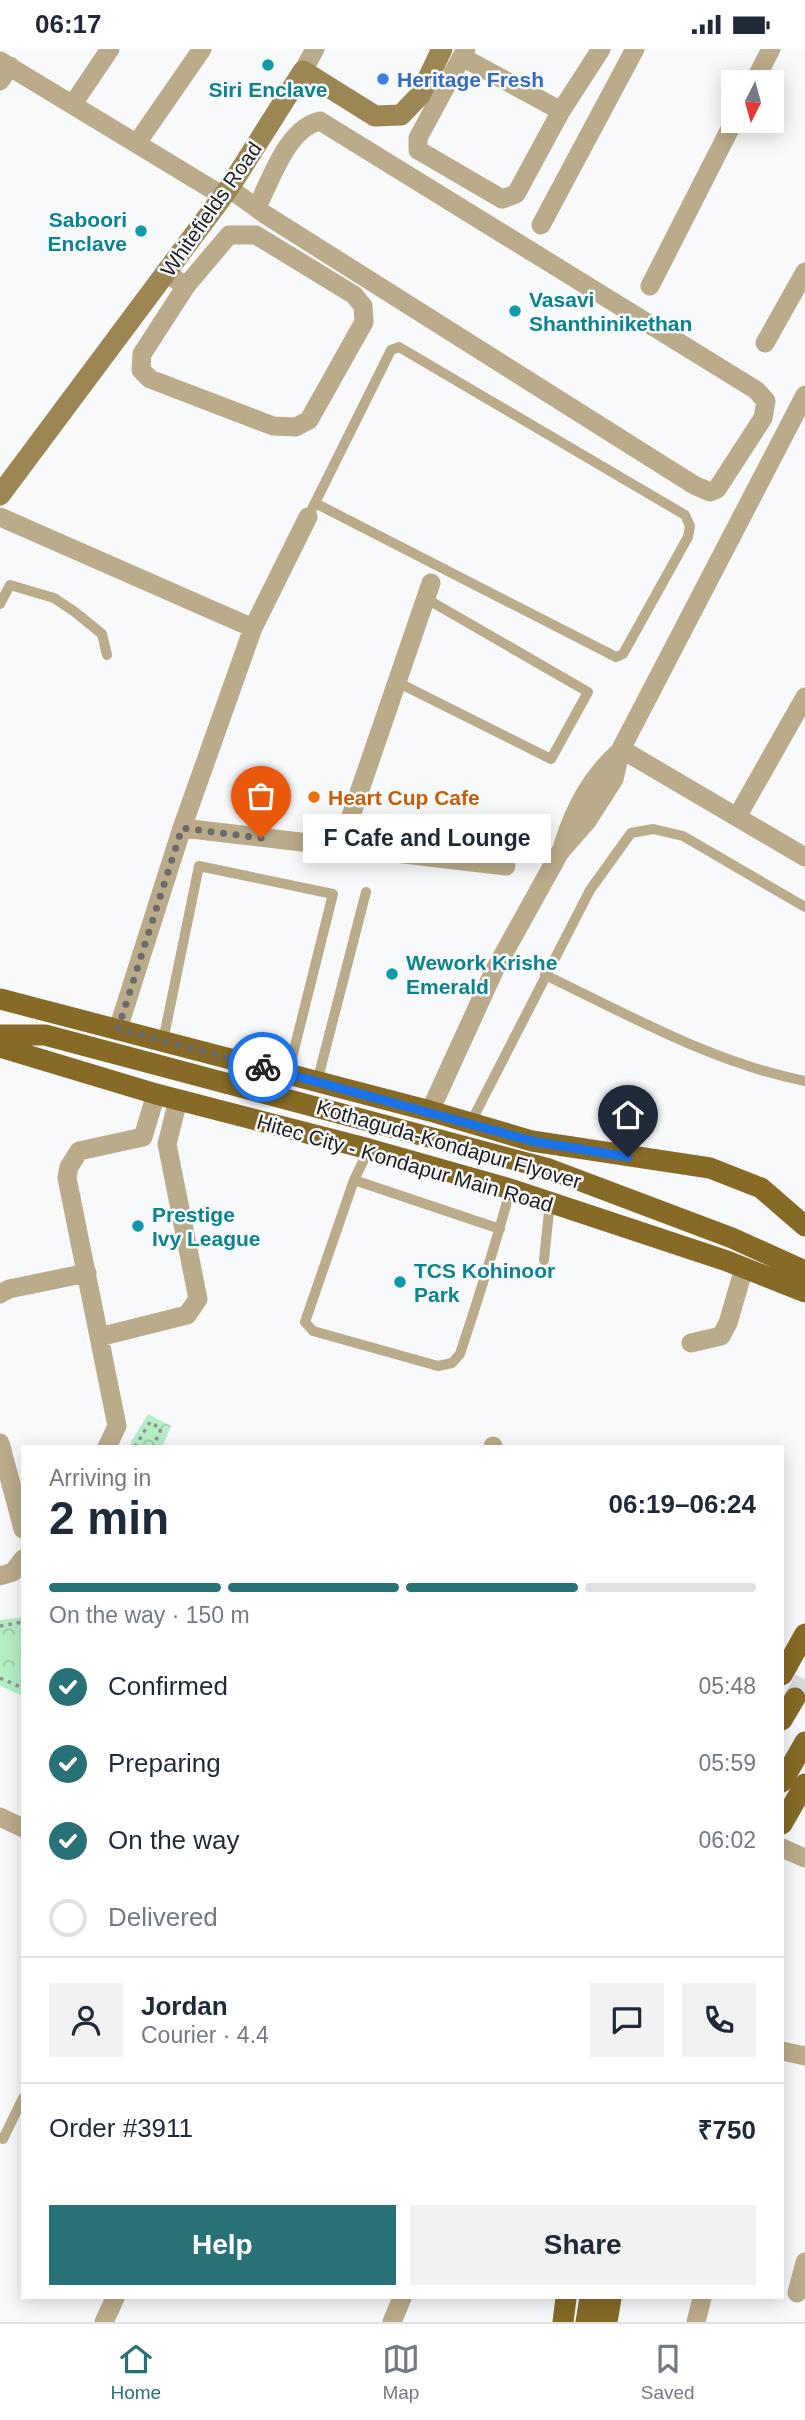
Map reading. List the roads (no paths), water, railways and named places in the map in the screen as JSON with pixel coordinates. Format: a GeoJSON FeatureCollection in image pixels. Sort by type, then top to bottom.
{"type":"FeatureCollection","features":[{"type":"Feature","properties":{"kind":"main road"},"geometry":{"type":"LineString","coordinates":[[0,999],[430,1111],[470,1125],[532,1141],[710,1168],[761,1188],[805,1226]]}},
{"type":"Feature","properties":{"kind":"main road","name":"Kothaguda-Kondapur Flyover"},"geometry":{"type":"LineString","coordinates":[[0,1035],[45,1035],[549,1169],[732,1238],[802,1287]]}},
{"type":"Feature","properties":{"kind":"main road","name":"Hitec City - Kondapur Main Road"},"geometry":{"type":"LineString","coordinates":[[0,1047],[154,1101],[369,1149],[510,1189],[802,1287]]}},
{"type":"Feature","properties":{"kind":"main road"},"geometry":{"type":"LineString","coordinates":[[784,1671],[805,1634]]}},
{"type":"Feature","properties":{"kind":"main road"},"geometry":{"type":"LineString","coordinates":[[784,1717],[795,1698]]}},
{"type":"Feature","properties":{"kind":"main road"},"geometry":{"type":"LineString","coordinates":[[784,1779],[805,1742]]}},
{"type":"Feature","properties":{"kind":"main road"},"geometry":{"type":"LineString","coordinates":[[784,1821],[805,1784]]}},
{"type":"Feature","properties":{"kind":"main road"},"geometry":{"type":"LineString","coordinates":[[563,2322],[566,2299]]}},
{"type":"Feature","properties":{"kind":"main road"},"geometry":{"type":"LineString","coordinates":[[586,2322],[590,2299]]}},
{"type":"Feature","properties":{"kind":"main road"},"geometry":{"type":"LineString","coordinates":[[607,2322],[611,2299]]}},
{"type":"Feature","properties":{"kind":"street"},"geometry":{"type":"LineString","coordinates":[[73,104],[110,49]]}},
{"type":"Feature","properties":{"kind":"street"},"geometry":{"type":"LineString","coordinates":[[137,143],[202,49]]}},
{"type":"Feature","properties":{"kind":"street"},"geometry":{"type":"LineString","coordinates":[[315,49],[303,71],[375,116],[384,118],[401,115],[420,95],[439,54],[462,58],[561,111]]}},
{"type":"Feature","properties":{"kind":"street"},"geometry":{"type":"LineString","coordinates":[[462,58],[418,138],[418,150],[502,199],[516,194],[561,111],[601,49]]}},
{"type":"Feature","properties":{"kind":"street"},"geometry":{"type":"LineString","coordinates":[[541,225],[635,49]]}},
{"type":"Feature","properties":{"kind":"street"},"geometry":{"type":"LineString","coordinates":[[760,70],[771,49]]}},
{"type":"Feature","properties":{"kind":"street"},"geometry":{"type":"LineString","coordinates":[[3,69],[73,104],[137,143],[257,207],[694,485],[710,492],[717,489],[763,418],[766,401],[756,390],[320,121],[308,123],[293,140],[257,207]]}},
{"type":"Feature","properties":{"kind":"street","name":"Whitefields Road"},"geometry":{"type":"LineString","coordinates":[[4,481],[167,274],[226,192],[303,71]]}},
{"type":"Feature","properties":{"kind":"street"},"geometry":{"type":"LineString","coordinates":[[650,286],[728,133]]}},
{"type":"Feature","properties":{"kind":"street"},"geometry":{"type":"LineString","coordinates":[[229,235],[256,235],[354,295],[363,306],[364,322],[309,420],[296,427],[272,426],[150,379],[141,370],[142,354],[186,286],[229,235]]}},
{"type":"Feature","properties":{"kind":"street"},"geometry":{"type":"LineString","coordinates":[[765,343],[805,272]]}},
{"type":"Feature","properties":{"kind":"street"},"geometry":{"type":"LineString","coordinates":[[167,274],[186,286]]}},
{"type":"Feature","properties":{"kind":"street"},"geometry":{"type":"LineString","coordinates":[[430,1111],[494,971],[560,852],[587,821],[614,779],[621,749],[805,395]]}},
{"type":"Feature","properties":{"kind":"street"},"geometry":{"type":"LineString","coordinates":[[118,1029],[182,828],[253,628],[311,510]]}},
{"type":"Feature","properties":{"kind":"street"},"geometry":{"type":"LineString","coordinates":[[0,517],[253,628]]}},
{"type":"Feature","properties":{"kind":"street"},"geometry":{"type":"LineString","coordinates":[[341,848],[431,582]]}},
{"type":"Feature","properties":{"kind":"street"},"geometry":{"type":"LineString","coordinates":[[737,817],[805,697]]}},
{"type":"Feature","properties":{"kind":"street"},"geometry":{"type":"LineString","coordinates":[[621,749],[805,857]]}},
{"type":"Feature","properties":{"kind":"street"},"geometry":{"type":"LineString","coordinates":[[182,828],[506,866]]}},
{"type":"Feature","properties":{"kind":"street"},"geometry":{"type":"LineString","coordinates":[[143,1137],[154,1101]]}},
{"type":"Feature","properties":{"kind":"street"},"geometry":{"type":"LineString","coordinates":[[99,1337],[187,1315],[198,1299],[167,1144],[176,1107]]}},
{"type":"Feature","properties":{"kind":"street"},"geometry":{"type":"LineString","coordinates":[[108,1445],[117,1426],[68,1178],[69,1167],[79,1151],[143,1137],[167,1144]]}},
{"type":"Feature","properties":{"kind":"street"},"geometry":{"type":"LineString","coordinates":[[691,1343],[721,1336],[728,1323],[744,1268]]}},
{"type":"Feature","properties":{"kind":"street"},"geometry":{"type":"LineString","coordinates":[[0,1294],[9,1289],[87,1273]]}},
{"type":"Feature","properties":{"kind":"street"},"geometry":{"type":"LineString","coordinates":[[0,1443],[17,1480],[21,1513]]}},
{"type":"Feature","properties":{"kind":"street"},"geometry":{"type":"LineString","coordinates":[[0,1576],[12,1572],[21,1561]]}},
{"type":"Feature","properties":{"kind":"street"},"geometry":{"type":"LineString","coordinates":[[0,1817],[21,1827]]}},
{"type":"Feature","properties":{"kind":"street"},"geometry":{"type":"LineString","coordinates":[[784,1854],[805,1858]]}},
{"type":"Feature","properties":{"kind":"street"},"geometry":{"type":"LineString","coordinates":[[784,2051],[805,2056]]}},
{"type":"Feature","properties":{"kind":"street"},"geometry":{"type":"LineString","coordinates":[[795,2292],[805,2262]]}},
{"type":"Feature","properties":{"kind":"street"},"geometry":{"type":"LineString","coordinates":[[104,2322],[115,2299]]}},
{"type":"Feature","properties":{"kind":"street"},"geometry":{"type":"LineString","coordinates":[[392,2322],[402,2299]]}},
{"type":"Feature","properties":{"kind":"street"},"geometry":{"type":"LineString","coordinates":[[696,2322],[702,2299]]}},
{"type":"Feature","properties":{"kind":"lane"},"geometry":{"type":"LineString","coordinates":[[397,682],[551,759],[587,692],[431,582],[311,510],[359,409],[391,350],[399,347],[685,515],[690,526],[688,537],[623,654],[616,657],[431,582]]}},
{"type":"Feature","properties":{"kind":"lane"},"geometry":{"type":"LineString","coordinates":[[0,604],[10,585],[54,598],[102,634],[107,655]]}},
{"type":"Feature","properties":{"kind":"lane"},"geometry":{"type":"LineString","coordinates":[[470,1125],[590,890],[631,833],[653,829],[682,836],[805,908]]}},
{"type":"Feature","properties":{"kind":"lane"},"geometry":{"type":"LineString","coordinates":[[163,1041],[199,866],[333,894],[288,1074]]}},
{"type":"Feature","properties":{"kind":"lane"},"geometry":{"type":"LineString","coordinates":[[317,1081],[366,893]]}},
{"type":"Feature","properties":{"kind":"lane"},"geometry":{"type":"LineString","coordinates":[[545,975],[697,1046],[766,1073],[805,1081]]}},
{"type":"Feature","properties":{"kind":"lane"},"geometry":{"type":"LineString","coordinates":[[369,1149],[354,1180],[306,1313],[305,1322],[313,1331],[438,1366],[452,1363],[460,1354],[510,1189]]}},
{"type":"Feature","properties":{"kind":"lane"},"geometry":{"type":"LineString","coordinates":[[354,1180],[500,1229]]}},
{"type":"Feature","properties":{"kind":"lane"},"geometry":{"type":"LineString","coordinates":[[544,1260],[550,1202]]}},
{"type":"Feature","properties":{"kind":"lane"},"geometry":{"type":"LineString","coordinates":[[0,2138],[2,2139],[21,2102]]}},
{"type":"Feature","properties":{"kind":"tunnel"},"geometry":{"type":"LineString","coordinates":[[795,1698],[805,1678]]}},
{"type":"Feature","properties":{"kind":"place","name":"Siri Enclave"},"geometry":{"type":"Point","coordinates":[268,65]}},
{"type":"Feature","properties":{"kind":"place","name":"Heritage Fresh"},"geometry":{"type":"Point","coordinates":[383,79]}},
{"type":"Feature","properties":{"kind":"place","name":"Saboori Enclave"},"geometry":{"type":"Point","coordinates":[141,231]}},
{"type":"Feature","properties":{"kind":"place","name":"Vasavi Shanthinikethan"},"geometry":{"type":"Point","coordinates":[515,311]}},
{"type":"Feature","properties":{"kind":"place","name":"Heart Cup Cafe"},"geometry":{"type":"Point","coordinates":[314,797]}},
{"type":"Feature","properties":{"kind":"place","name":"F Cafe and Lounge"},"geometry":{"type":"Point","coordinates":[261,838]}},
{"type":"Feature","properties":{"kind":"place","name":"Wework Krishe Emerald"},"geometry":{"type":"Point","coordinates":[392,974]}},
{"type":"Feature","properties":{"kind":"place","name":"Prestige Ivy League"},"geometry":{"type":"Point","coordinates":[138,1226]}},
{"type":"Feature","properties":{"kind":"place","name":"TCS Kohinoor Park"},"geometry":{"type":"Point","coordinates":[400,1282]}}]}
